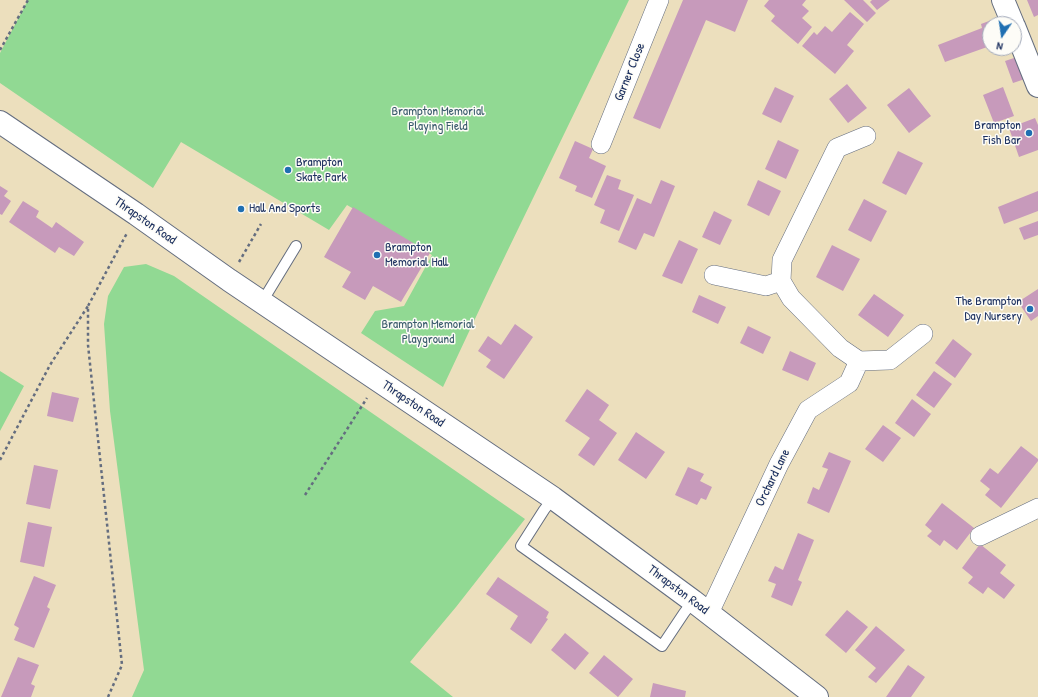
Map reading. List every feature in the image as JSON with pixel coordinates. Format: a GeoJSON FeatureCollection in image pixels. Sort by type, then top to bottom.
{"type":"FeatureCollection","features":[{"type":"Feature","properties":{"kind":"main road"},"geometry":{"type":"LineString","coordinates":[[1003,0],[1010,16]]}},
{"type":"Feature","properties":{"kind":"main road"},"geometry":{"type":"LineString","coordinates":[[1022,43],[1036,75]]}},
{"type":"Feature","properties":{"kind":"main road","name":"Thrapston Road"},"geometry":{"type":"LineString","coordinates":[[0,122],[136,214],[229,280],[553,498],[701,607],[817,697]]}},
{"type":"Feature","properties":{"kind":"street","name":"Garner Close"},"geometry":{"type":"LineString","coordinates":[[601,144],[659,0]]}},
{"type":"Feature","properties":{"kind":"street"},"geometry":{"type":"LineString","coordinates":[[866,136],[837,148],[782,260],[781,281],[791,298],[840,348],[859,361],[890,360],[922,334]]}},
{"type":"Feature","properties":{"kind":"street"},"geometry":{"type":"LineString","coordinates":[[714,275],[766,286],[781,281]]}},
{"type":"Feature","properties":{"kind":"street","name":"Orchard Lane"},"geometry":{"type":"LineString","coordinates":[[701,607],[808,410],[849,383],[859,361]]}},
{"type":"Feature","properties":{"kind":"street"},"geometry":{"type":"LineString","coordinates":[[980,536],[1038,508]]}},
{"type":"Feature","properties":{"kind":"lane"},"geometry":{"type":"LineString","coordinates":[[262,302],[296,246]]}},
{"type":"Feature","properties":{"kind":"lane"},"geometry":{"type":"LineString","coordinates":[[553,498],[520,546],[662,646],[684,613],[701,607]]}},
{"type":"Feature","properties":{"kind":"path"},"geometry":{"type":"LineString","coordinates":[[0,50],[28,0]]}},
{"type":"Feature","properties":{"kind":"path"},"geometry":{"type":"LineString","coordinates":[[0,460],[50,365],[88,306],[136,214]]}},
{"type":"Feature","properties":{"kind":"path"},"geometry":{"type":"LineString","coordinates":[[240,262],[261,224]]}},
{"type":"Feature","properties":{"kind":"path"},"geometry":{"type":"LineString","coordinates":[[88,306],[88,345],[122,665],[108,697]]}},
{"type":"Feature","properties":{"kind":"path"},"geometry":{"type":"LineString","coordinates":[[304,495],[378,381]]}},
{"type":"Feature","properties":{"kind":"green space","name":"Brampton Memorial Playing Field"},"geometry":{"type":"Polygon","coordinates":[[[28,0],[629,0],[443,387],[361,333],[375,311],[404,306],[432,255],[347,205],[329,230],[181,142],[153,188],[0,83],[0,53],[28,0]]]}},
{"type":"Feature","properties":{"kind":"green space"},"geometry":{"type":"Polygon","coordinates":[[[146,264],[174,276],[525,519],[456,607],[410,662],[453,697],[132,697],[144,670],[110,411],[104,324],[108,296],[124,267],[146,264]]]}},
{"type":"Feature","properties":{"kind":"green space"},"geometry":{"type":"Polygon","coordinates":[[[0,371],[24,386],[0,431],[0,371]]]}},
{"type":"Feature","properties":{"kind":"building"},"geometry":{"type":"Polygon","coordinates":[[[683,0],[748,0],[735,32],[706,20],[660,129],[633,118],[683,0]]]}},
{"type":"Feature","properties":{"kind":"building"},"geometry":{"type":"Polygon","coordinates":[[[769,0],[806,0],[802,5],[809,11],[802,18],[812,27],[798,44],[771,21],[775,16],[764,6],[769,0]]]}},
{"type":"Feature","properties":{"kind":"building"},"geometry":{"type":"Polygon","coordinates":[[[844,0],[863,0],[876,13],[867,22],[844,0]]]}},
{"type":"Feature","properties":{"kind":"building"},"geometry":{"type":"Polygon","coordinates":[[[872,0],[890,0],[877,10],[870,2],[872,0]]]}},
{"type":"Feature","properties":{"kind":"building"},"geometry":{"type":"Polygon","coordinates":[[[1027,0],[1038,0],[1038,15],[1034,17],[1027,0]]]}},
{"type":"Feature","properties":{"kind":"building"},"geometry":{"type":"Polygon","coordinates":[[[850,12],[864,24],[847,45],[854,51],[835,74],[802,46],[814,32],[817,35],[825,26],[832,32],[850,12]]]}},
{"type":"Feature","properties":{"kind":"building"},"geometry":{"type":"Polygon","coordinates":[[[982,28],[982,49],[945,62],[938,45],[982,28]]]}},
{"type":"Feature","properties":{"kind":"building"},"geometry":{"type":"Polygon","coordinates":[[[1017,57],[1025,79],[1013,83],[1005,61],[1017,57]]]}},
{"type":"Feature","properties":{"kind":"building"},"geometry":{"type":"Polygon","coordinates":[[[847,84],[867,108],[848,123],[829,99],[847,84]]]}},
{"type":"Feature","properties":{"kind":"building"},"geometry":{"type":"Polygon","coordinates":[[[775,87],[794,96],[781,123],[762,114],[775,87]]]}},
{"type":"Feature","properties":{"kind":"building"},"geometry":{"type":"Polygon","coordinates":[[[1003,87],[1014,116],[994,123],[983,95],[1003,87]]]}},
{"type":"Feature","properties":{"kind":"building"},"geometry":{"type":"Polygon","coordinates":[[[909,88],[931,116],[909,133],[887,105],[909,88]]]}},
{"type":"Feature","properties":{"kind":"building"},"geometry":{"type":"Polygon","coordinates":[[[1035,118],[1038,125],[1038,150],[1019,157],[1009,128],[1035,118]]]}},
{"type":"Feature","properties":{"kind":"building"},"geometry":{"type":"Polygon","coordinates":[[[778,140],[799,150],[786,179],[765,169],[778,140]]]}},
{"type":"Feature","properties":{"kind":"building"},"geometry":{"type":"Polygon","coordinates":[[[575,141],[593,149],[589,158],[606,166],[592,198],[575,191],[577,186],[559,178],[575,141]]]}},
{"type":"Feature","properties":{"kind":"building"},"geometry":{"type":"Polygon","coordinates":[[[898,151],[923,163],[906,195],[882,183],[898,151]]]}},
{"type":"Feature","properties":{"kind":"building"},"geometry":{"type":"Polygon","coordinates":[[[607,175],[621,180],[618,189],[634,195],[619,231],[600,223],[605,210],[594,205],[607,175]]]}},
{"type":"Feature","properties":{"kind":"building"},"geometry":{"type":"Polygon","coordinates":[[[661,180],[675,186],[654,237],[644,233],[636,250],[618,242],[637,198],[651,204],[661,180]]]}},
{"type":"Feature","properties":{"kind":"building"},"geometry":{"type":"Polygon","coordinates":[[[758,180],[781,191],[769,216],[747,205],[758,180]]]}},
{"type":"Feature","properties":{"kind":"building"},"geometry":{"type":"Polygon","coordinates":[[[0,186],[8,191],[4,196],[11,201],[2,215],[0,214],[0,186]]]}},
{"type":"Feature","properties":{"kind":"building"},"geometry":{"type":"Polygon","coordinates":[[[1038,191],[1038,211],[1004,224],[998,207],[1038,191]]]}},
{"type":"Feature","properties":{"kind":"building"},"geometry":{"type":"Polygon","coordinates":[[[864,199],[887,211],[871,242],[848,230],[864,199]]]}},
{"type":"Feature","properties":{"kind":"building"},"geometry":{"type":"Polygon","coordinates":[[[23,201],[39,211],[36,217],[52,228],[56,222],[84,242],[74,256],[59,247],[55,253],[9,222],[23,201]]]}},
{"type":"Feature","properties":{"kind":"building","name":"Brampton Memorial Hall"},"geometry":{"type":"Polygon","coordinates":[[[353,207],[430,253],[401,302],[373,286],[365,300],[342,287],[351,272],[324,257],[353,207]]]}},
{"type":"Feature","properties":{"kind":"building"},"geometry":{"type":"Polygon","coordinates":[[[714,211],[732,220],[720,245],[702,237],[714,211]]]}},
{"type":"Feature","properties":{"kind":"building"},"geometry":{"type":"Polygon","coordinates":[[[1038,221],[1038,235],[1024,240],[1019,228],[1038,221]]]}},
{"type":"Feature","properties":{"kind":"building"},"geometry":{"type":"Polygon","coordinates":[[[679,240],[698,249],[682,284],[662,276],[679,240]]]}},
{"type":"Feature","properties":{"kind":"building"},"geometry":{"type":"Polygon","coordinates":[[[832,245],[860,259],[843,291],[816,277],[832,245]]]}},
{"type":"Feature","properties":{"kind":"building","name":"The Brampton Day Nursery"},"geometry":{"type":"Polygon","coordinates":[[[1038,289],[1038,316],[1031,321],[1018,302],[1038,289]]]}},
{"type":"Feature","properties":{"kind":"building"},"geometry":{"type":"Polygon","coordinates":[[[874,294],[904,315],[888,337],[858,315],[874,294]]]}},
{"type":"Feature","properties":{"kind":"building"},"geometry":{"type":"Polygon","coordinates":[[[699,295],[726,307],[718,324],[692,312],[699,295]]]}},
{"type":"Feature","properties":{"kind":"building"},"geometry":{"type":"Polygon","coordinates":[[[515,324],[533,337],[504,379],[486,367],[491,360],[478,351],[488,336],[501,345],[515,324]]]}},
{"type":"Feature","properties":{"kind":"building"},"geometry":{"type":"Polygon","coordinates":[[[748,326],[771,337],[763,354],[740,343],[748,326]]]}},
{"type":"Feature","properties":{"kind":"building"},"geometry":{"type":"Polygon","coordinates":[[[953,339],[972,354],[955,378],[935,363],[953,339]]]}},
{"type":"Feature","properties":{"kind":"building"},"geometry":{"type":"Polygon","coordinates":[[[790,351],[816,363],[808,381],[782,370],[790,351]]]}},
{"type":"Feature","properties":{"kind":"building"},"geometry":{"type":"Polygon","coordinates":[[[934,371],[952,384],[934,408],[916,395],[934,371]]]}},
{"type":"Feature","properties":{"kind":"building"},"geometry":{"type":"Polygon","coordinates":[[[587,389],[609,405],[599,420],[617,433],[594,466],[578,455],[590,438],[565,421],[587,389]]]}},
{"type":"Feature","properties":{"kind":"building"},"geometry":{"type":"Polygon","coordinates":[[[52,392],[79,398],[73,422],[47,416],[52,392]]]}},
{"type":"Feature","properties":{"kind":"building"},"geometry":{"type":"Polygon","coordinates":[[[912,399],[931,414],[914,437],[895,423],[912,399]]]}},
{"type":"Feature","properties":{"kind":"building"},"geometry":{"type":"Polygon","coordinates":[[[883,425],[901,438],[883,462],[865,449],[883,425]]]}},
{"type":"Feature","properties":{"kind":"building"},"geometry":{"type":"Polygon","coordinates":[[[636,432],[665,452],[646,479],[618,460],[636,432]]]}},
{"type":"Feature","properties":{"kind":"building"},"geometry":{"type":"Polygon","coordinates":[[[1021,446],[1038,459],[1038,461],[1001,508],[985,495],[990,489],[980,481],[990,468],[998,474],[1021,446]]]}},
{"type":"Feature","properties":{"kind":"building"},"geometry":{"type":"Polygon","coordinates":[[[829,452],[851,461],[829,513],[807,503],[813,487],[819,490],[828,469],[822,467],[829,452]]]}},
{"type":"Feature","properties":{"kind":"building"},"geometry":{"type":"Polygon","coordinates":[[[34,465],[58,470],[50,509],[26,504],[34,465]]]}},
{"type":"Feature","properties":{"kind":"building"},"geometry":{"type":"Polygon","coordinates":[[[688,467],[704,474],[700,481],[712,487],[706,500],[701,498],[697,505],[675,495],[688,467]]]}},
{"type":"Feature","properties":{"kind":"building"},"geometry":{"type":"Polygon","coordinates":[[[942,503],[974,528],[957,550],[944,540],[940,546],[927,536],[932,531],[925,525],[942,503]]]}},
{"type":"Feature","properties":{"kind":"building"},"geometry":{"type":"Polygon","coordinates":[[[28,522],[52,527],[44,567],[20,562],[28,522]]]}},
{"type":"Feature","properties":{"kind":"building"},"geometry":{"type":"Polygon","coordinates":[[[798,533],[814,540],[798,580],[802,582],[792,606],[771,597],[776,584],[768,581],[775,566],[783,570],[798,533]]]}},
{"type":"Feature","properties":{"kind":"building"},"geometry":{"type":"Polygon","coordinates":[[[980,544],[1006,565],[1000,573],[1015,585],[1004,599],[988,587],[983,594],[968,583],[973,577],[962,568],[980,544]]]}},
{"type":"Feature","properties":{"kind":"building"},"geometry":{"type":"Polygon","coordinates":[[[34,576],[56,585],[47,607],[50,609],[34,648],[14,640],[19,628],[14,625],[34,576]]]}},
{"type":"Feature","properties":{"kind":"building"},"geometry":{"type":"Polygon","coordinates":[[[498,577],[549,612],[546,618],[548,619],[531,644],[510,629],[518,616],[486,594],[498,577]]]}},
{"type":"Feature","properties":{"kind":"building"},"geometry":{"type":"Polygon","coordinates":[[[847,610],[868,627],[846,653],[825,635],[847,610]]]}},
{"type":"Feature","properties":{"kind":"building"},"geometry":{"type":"Polygon","coordinates":[[[876,626],[905,650],[876,683],[868,677],[876,668],[855,650],[876,626]]]}},
{"type":"Feature","properties":{"kind":"building"},"geometry":{"type":"Polygon","coordinates":[[[565,633],[589,653],[575,670],[551,650],[565,633]]]}},
{"type":"Feature","properties":{"kind":"building"},"geometry":{"type":"Polygon","coordinates":[[[604,655],[633,679],[618,697],[589,673],[604,655]]]}},
{"type":"Feature","properties":{"kind":"building"},"geometry":{"type":"Polygon","coordinates":[[[18,657],[39,665],[31,684],[35,686],[31,697],[1,697],[18,657]]]}},
{"type":"Feature","properties":{"kind":"building"},"geometry":{"type":"Polygon","coordinates":[[[908,665],[925,677],[911,697],[886,697],[908,665]]]}},
{"type":"Feature","properties":{"kind":"building"},"geometry":{"type":"Polygon","coordinates":[[[653,683],[686,691],[685,697],[650,697],[653,683]]]}},
{"type":"Feature","properties":{"kind":"place","name":"Brampton Fish Bar"},"geometry":{"type":"Point","coordinates":[1029,133]}},
{"type":"Feature","properties":{"kind":"place","name":"Brampton Skate Park"},"geometry":{"type":"Point","coordinates":[288,170]}},
{"type":"Feature","properties":{"kind":"place","name":"Hall And Sports"},"geometry":{"type":"Point","coordinates":[241,209]}},
{"type":"Feature","properties":{"kind":"place","name":"Brampton Memorial Hall"},"geometry":{"type":"Point","coordinates":[377,255]}},
{"type":"Feature","properties":{"kind":"place","name":"The Brampton Day Nursery"},"geometry":{"type":"Point","coordinates":[1030,309]}},
{"type":"Feature","properties":{"kind":"park label","name":"Brampton Memorial Playground"},"geometry":{"type":"Point","coordinates":[428,332]}}]}
